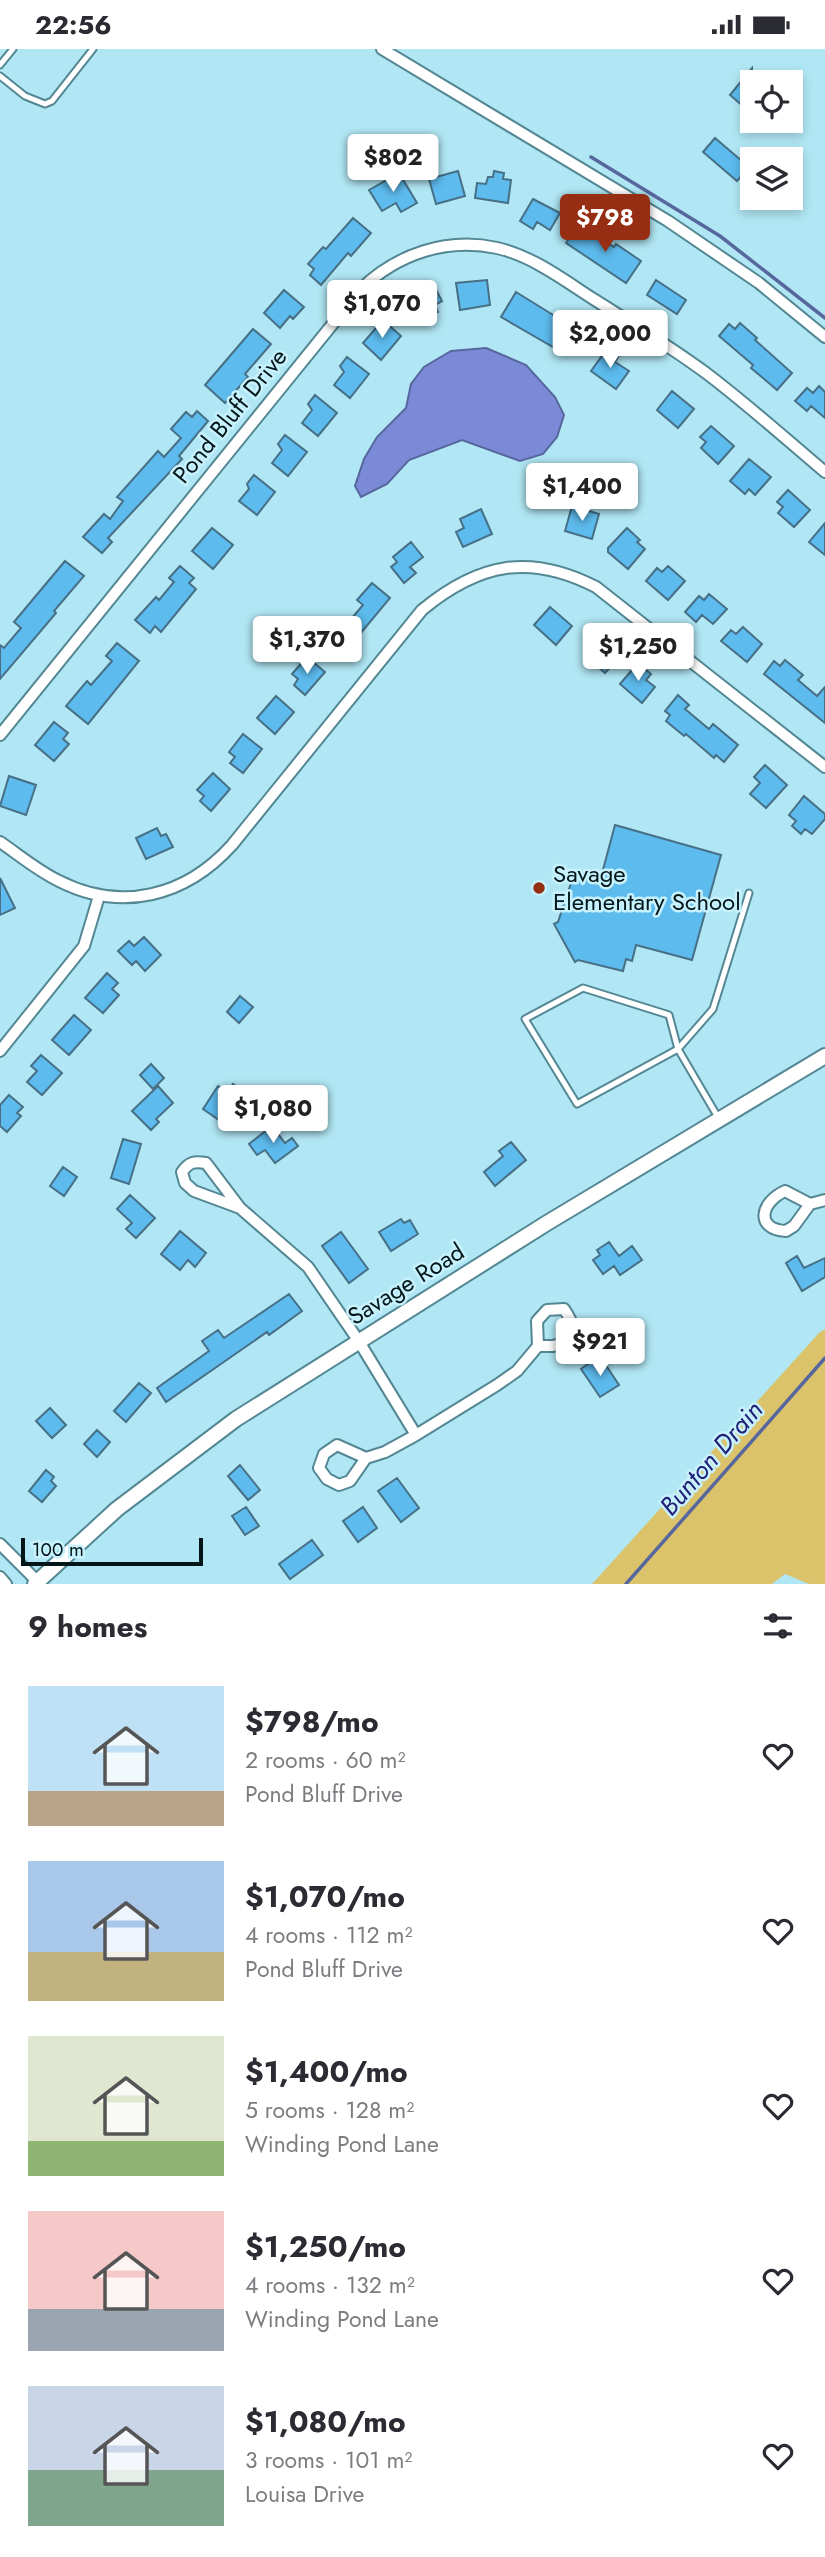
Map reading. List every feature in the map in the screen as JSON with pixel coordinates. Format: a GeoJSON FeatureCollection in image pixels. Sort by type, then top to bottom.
{"type":"FeatureCollection","features":[{"type":"Feature","properties":{"kind":"street"},"geometry":{"type":"LineString","coordinates":[[382,49],[668,221],[769,291],[825,337]]}},
{"type":"Feature","properties":{"kind":"street","name":"Pond Bluff Drive"},"geometry":{"type":"LineString","coordinates":[[0,735],[360,289],[391,265],[428,250],[477,245],[524,257],[679,353],[734,395],[825,472]]}},
{"type":"Feature","properties":{"kind":"street"},"geometry":{"type":"LineString","coordinates":[[0,842],[60,881],[99,896],[127,898],[155,894],[181,885],[208,869],[232,845],[422,610],[458,583],[504,567],[531,566],[563,572],[596,587],[825,767]]}},
{"type":"Feature","properties":{"kind":"street"},"geometry":{"type":"LineString","coordinates":[[0,1051],[84,946],[99,896]]}},
{"type":"Feature","properties":{"kind":"street","name":"Savage Road"},"geometry":{"type":"LineString","coordinates":[[36,1583],[117,1509],[236,1419],[358,1340],[825,1056]]}},
{"type":"Feature","properties":{"kind":"street"},"geometry":{"type":"LineString","coordinates":[[240,1208],[194,1191],[185,1182],[182,1172],[187,1164],[196,1161],[206,1163],[215,1171],[240,1208],[308,1267],[358,1340],[416,1435]]}},
{"type":"Feature","properties":{"kind":"street"},"geometry":{"type":"LineString","coordinates":[[810,1204],[825,1200]]}},
{"type":"Feature","properties":{"kind":"street"},"geometry":{"type":"LineString","coordinates":[[366,1458],[385,1452],[416,1435],[497,1385],[517,1371],[538,1346]]}},
{"type":"Feature","properties":{"kind":"street"},"geometry":{"type":"LineString","coordinates":[[0,1544],[36,1583]]}},
{"type":"Feature","properties":{"kind":"street"},"geometry":{"type":"LineString","coordinates":[[0,1577],[6,1584]]}},
{"type":"Feature","properties":{"kind":"lane"},"geometry":{"type":"LineString","coordinates":[[0,65],[13,49]]}},
{"type":"Feature","properties":{"kind":"lane"},"geometry":{"type":"LineString","coordinates":[[0,76],[25,96],[45,104],[52,100],[93,49]]}},
{"type":"Feature","properties":{"kind":"lane"},"geometry":{"type":"LineString","coordinates":[[719,1119],[678,1049],[668,1015],[583,988],[525,1019],[577,1104],[678,1049],[713,1009],[749,893]]}},
{"type":"Feature","properties":{"kind":"shaded area"},"geometry":{"type":"Polygon","coordinates":[[[825,1329],[825,1584],[809,1584],[785,1574],[772,1584],[592,1584],[819,1333],[825,1329]]]}},
{"type":"Feature","properties":{"kind":"water"},"geometry":{"type":"Polygon","coordinates":[[[486,348],[526,365],[555,397],[564,415],[557,437],[543,454],[520,461],[462,440],[409,460],[387,484],[361,497],[355,486],[364,459],[377,437],[406,408],[411,384],[424,367],[451,351],[486,348]]]}},
{"type":"Feature","properties":{"kind":"building"},"geometry":{"type":"Polygon","coordinates":[[[740,83],[740,104],[730,95],[740,83]]]}},
{"type":"Feature","properties":{"kind":"building"},"geometry":{"type":"Polygon","coordinates":[[[715,138],[740,159],[740,178],[737,181],[703,152],[715,138]]]}},
{"type":"Feature","properties":{"kind":"building"},"geometry":{"type":"Polygon","coordinates":[[[458,171],[465,196],[436,204],[429,179],[458,171]]]}},
{"type":"Feature","properties":{"kind":"building"},"geometry":{"type":"Polygon","coordinates":[[[494,171],[504,173],[503,179],[511,180],[508,203],[475,198],[477,183],[486,184],[488,177],[493,177],[494,171]]]}},
{"type":"Feature","properties":{"kind":"building"},"geometry":{"type":"Polygon","coordinates":[[[399,173],[417,203],[401,212],[396,203],[382,211],[369,190],[399,173]]]}},
{"type":"Feature","properties":{"kind":"building"},"geometry":{"type":"Polygon","coordinates":[[[533,199],[560,213],[550,230],[537,222],[533,229],[520,221],[533,199]]]}},
{"type":"Feature","properties":{"kind":"building"},"geometry":{"type":"Polygon","coordinates":[[[353,218],[371,233],[351,256],[348,253],[321,285],[310,275],[314,269],[308,264],[323,247],[326,249],[353,218]]]}},
{"type":"Feature","properties":{"kind":"building"},"geometry":{"type":"Polygon","coordinates":[[[576,229],[583,234],[587,229],[641,261],[626,283],[566,243],[576,229]]]}},
{"type":"Feature","properties":{"kind":"building"},"geometry":{"type":"Polygon","coordinates":[[[487,280],[490,305],[460,310],[456,283],[487,280]]]}},
{"type":"Feature","properties":{"kind":"building"},"geometry":{"type":"Polygon","coordinates":[[[656,280],[686,300],[677,314],[647,295],[656,280]]]}},
{"type":"Feature","properties":{"kind":"building"},"geometry":{"type":"Polygon","coordinates":[[[433,284],[442,301],[435,305],[438,312],[418,322],[408,303],[423,295],[421,290],[433,284]]]}},
{"type":"Feature","properties":{"kind":"building"},"geometry":{"type":"Polygon","coordinates":[[[284,290],[304,307],[293,319],[290,316],[280,328],[264,313],[284,290]]]}},
{"type":"Feature","properties":{"kind":"building"},"geometry":{"type":"Polygon","coordinates":[[[516,292],[579,331],[570,347],[563,343],[558,350],[501,317],[516,292]]]}},
{"type":"Feature","properties":{"kind":"building"},"geometry":{"type":"Polygon","coordinates":[[[383,320],[401,336],[381,360],[363,343],[383,320]]]}},
{"type":"Feature","properties":{"kind":"building"},"geometry":{"type":"Polygon","coordinates":[[[740,323],[792,373],[777,390],[719,336],[729,324],[735,329],[740,323]]]}},
{"type":"Feature","properties":{"kind":"building"},"geometry":{"type":"Polygon","coordinates":[[[253,329],[271,344],[245,374],[248,377],[225,403],[205,385],[253,329]]]}},
{"type":"Feature","properties":{"kind":"building"},"geometry":{"type":"Polygon","coordinates":[[[607,349],[618,357],[615,362],[629,371],[616,389],[591,371],[607,349]]]}},
{"type":"Feature","properties":{"kind":"building"},"geometry":{"type":"Polygon","coordinates":[[[347,357],[369,374],[350,398],[334,385],[344,372],[340,366],[347,357]]]}},
{"type":"Feature","properties":{"kind":"building"},"geometry":{"type":"Polygon","coordinates":[[[819,386],[825,392],[825,418],[811,406],[807,411],[795,401],[807,388],[813,393],[819,386]]]}},
{"type":"Feature","properties":{"kind":"building"},"geometry":{"type":"Polygon","coordinates":[[[672,391],[694,409],[678,428],[657,410],[672,391]]]}},
{"type":"Feature","properties":{"kind":"building"},"geometry":{"type":"Polygon","coordinates":[[[315,395],[337,413],[318,436],[302,423],[312,410],[308,404],[315,395]]]}},
{"type":"Feature","properties":{"kind":"building"},"geometry":{"type":"Polygon","coordinates":[[[197,411],[208,421],[179,456],[182,459],[108,538],[112,542],[102,553],[83,537],[104,514],[110,519],[123,501],[117,497],[158,451],[164,457],[181,438],[171,429],[186,412],[192,417],[197,411]]]}},
{"type":"Feature","properties":{"kind":"building"},"geometry":{"type":"Polygon","coordinates":[[[711,426],[734,446],[718,464],[701,448],[706,442],[700,437],[711,426]]]}},
{"type":"Feature","properties":{"kind":"building"},"geometry":{"type":"Polygon","coordinates":[[[285,435],[307,452],[288,476],[272,463],[282,450],[278,444],[285,435]]]}},
{"type":"Feature","properties":{"kind":"building"},"geometry":{"type":"Polygon","coordinates":[[[749,459],[771,477],[755,495],[749,489],[745,494],[730,481],[749,459]]]}},
{"type":"Feature","properties":{"kind":"building"},"geometry":{"type":"Polygon","coordinates":[[[254,475],[275,492],[257,515],[239,501],[249,489],[247,484],[254,475]]]}},
{"type":"Feature","properties":{"kind":"building"},"geometry":{"type":"Polygon","coordinates":[[[788,490],[810,510],[794,527],[778,513],[783,507],[777,502],[788,490]]]}},
{"type":"Feature","properties":{"kind":"building"},"geometry":{"type":"Polygon","coordinates":[[[572,506],[599,514],[592,539],[565,531],[572,506]]]}},
{"type":"Feature","properties":{"kind":"building"},"geometry":{"type":"Polygon","coordinates":[[[481,509],[492,534],[463,547],[456,532],[464,528],[460,519],[481,509]]]}},
{"type":"Feature","properties":{"kind":"building"},"geometry":{"type":"Polygon","coordinates":[[[825,523],[825,555],[809,542],[825,523]]]}},
{"type":"Feature","properties":{"kind":"building"},"geometry":{"type":"Polygon","coordinates":[[[212,528],[233,545],[213,569],[192,551],[212,528]]]}},
{"type":"Feature","properties":{"kind":"building"},"geometry":{"type":"Polygon","coordinates":[[[627,528],[645,549],[628,569],[608,552],[608,548],[627,528]]]}},
{"type":"Feature","properties":{"kind":"building"},"geometry":{"type":"Polygon","coordinates":[[[411,542],[423,557],[410,567],[416,573],[404,583],[391,567],[397,562],[393,557],[411,542]]]}},
{"type":"Feature","properties":{"kind":"building"},"geometry":{"type":"Polygon","coordinates":[[[65,561],[84,576],[0,679],[0,645],[4,648],[21,628],[14,622],[65,561]]]}},
{"type":"Feature","properties":{"kind":"building"},"geometry":{"type":"Polygon","coordinates":[[[180,566],[194,578],[189,583],[196,589],[161,632],[155,626],[150,633],[135,620],[156,597],[159,600],[174,582],[169,578],[180,566]]]}},
{"type":"Feature","properties":{"kind":"building"},"geometry":{"type":"Polygon","coordinates":[[[668,566],[685,581],[668,600],[646,581],[657,568],[662,572],[668,566]]]}},
{"type":"Feature","properties":{"kind":"building"},"geometry":{"type":"Polygon","coordinates":[[[372,583],[390,598],[340,658],[316,637],[328,624],[332,627],[339,619],[346,625],[363,605],[357,600],[372,583]]]}},
{"type":"Feature","properties":{"kind":"building"},"geometry":{"type":"Polygon","coordinates":[[[709,594],[727,609],[713,624],[702,615],[696,622],[685,612],[699,596],[704,600],[709,594]]]}},
{"type":"Feature","properties":{"kind":"building"},"geometry":{"type":"Polygon","coordinates":[[[550,607],[572,626],[556,645],[534,625],[550,607]]]}},
{"type":"Feature","properties":{"kind":"building"},"geometry":{"type":"Polygon","coordinates":[[[743,627],[762,644],[747,662],[721,641],[731,630],[736,634],[743,627]]]}},
{"type":"Feature","properties":{"kind":"building"},"geometry":{"type":"Polygon","coordinates":[[[598,634],[621,655],[605,673],[588,658],[593,652],[587,647],[598,634]]]}},
{"type":"Feature","properties":{"kind":"building"},"geometry":{"type":"Polygon","coordinates":[[[117,643],[139,661],[88,724],[66,706],[87,681],[91,685],[112,661],[106,656],[117,643]]]}},
{"type":"Feature","properties":{"kind":"building"},"geometry":{"type":"Polygon","coordinates":[[[307,657],[325,672],[305,695],[294,685],[298,679],[292,674],[307,657]]]}},
{"type":"Feature","properties":{"kind":"building"},"geometry":{"type":"Polygon","coordinates":[[[785,660],[803,675],[798,680],[817,696],[825,687],[825,723],[764,674],[774,661],[780,666],[785,660]]]}},
{"type":"Feature","properties":{"kind":"building"},"geometry":{"type":"Polygon","coordinates":[[[638,663],[651,674],[646,680],[655,687],[642,703],[620,684],[638,663]]]}},
{"type":"Feature","properties":{"kind":"building"},"geometry":{"type":"Polygon","coordinates":[[[678,695],[689,705],[685,709],[709,729],[713,724],[738,745],[724,762],[716,755],[714,758],[666,721],[670,715],[665,711],[678,695]]]}},
{"type":"Feature","properties":{"kind":"building"},"geometry":{"type":"Polygon","coordinates":[[[276,696],[294,712],[275,734],[257,718],[276,696]]]}},
{"type":"Feature","properties":{"kind":"building"},"geometry":{"type":"Polygon","coordinates":[[[54,722],[68,733],[63,739],[69,744],[54,761],[35,745],[54,722]]]}},
{"type":"Feature","properties":{"kind":"building"},"geometry":{"type":"Polygon","coordinates":[[[243,734],[262,749],[243,773],[230,763],[235,757],[229,752],[243,734]]]}},
{"type":"Feature","properties":{"kind":"building"},"geometry":{"type":"Polygon","coordinates":[[[765,765],[787,785],[766,808],[750,794],[760,783],[754,777],[765,765]]]}},
{"type":"Feature","properties":{"kind":"building"},"geometry":{"type":"Polygon","coordinates":[[[213,773],[230,789],[211,811],[200,801],[204,796],[197,790],[213,773]]]}},
{"type":"Feature","properties":{"kind":"building"},"geometry":{"type":"Polygon","coordinates":[[[9,776],[36,785],[26,815],[0,806],[9,776]]]}},
{"type":"Feature","properties":{"kind":"building"},"geometry":{"type":"Polygon","coordinates":[[[804,796],[825,814],[825,819],[812,834],[805,829],[801,834],[792,826],[796,821],[789,815],[804,796]]]}},
{"type":"Feature","properties":{"kind":"building"},"geometry":{"type":"Polygon","coordinates":[[[615,825],[721,855],[692,960],[636,945],[632,961],[626,959],[623,971],[578,960],[575,962],[554,924],[558,922],[572,880],[576,882],[578,878],[600,881],[615,825]]]}},
{"type":"Feature","properties":{"kind":"building"},"geometry":{"type":"Polygon","coordinates":[[[157,828],[161,836],[166,834],[173,847],[146,859],[136,838],[157,828]]]}},
{"type":"Feature","properties":{"kind":"building"},"geometry":{"type":"Polygon","coordinates":[[[0,878],[15,908],[0,915],[0,878]]]}},
{"type":"Feature","properties":{"kind":"building"},"geometry":{"type":"Polygon","coordinates":[[[144,937],[161,955],[145,971],[136,961],[132,965],[118,951],[129,941],[134,946],[144,937]]]}},
{"type":"Feature","properties":{"kind":"building"},"geometry":{"type":"Polygon","coordinates":[[[107,973],[118,983],[112,989],[119,995],[103,1013],[85,998],[107,973]]]}},
{"type":"Feature","properties":{"kind":"building"},"geometry":{"type":"Polygon","coordinates":[[[240,996],[253,1007],[239,1023],[227,1012],[240,996]]]}},
{"type":"Feature","properties":{"kind":"building"},"geometry":{"type":"Polygon","coordinates":[[[74,1015],[91,1030],[69,1055],[52,1040],[74,1015]]]}},
{"type":"Feature","properties":{"kind":"building"},"geometry":{"type":"Polygon","coordinates":[[[41,1055],[62,1073],[42,1095],[27,1082],[37,1071],[31,1066],[41,1055]]]}},
{"type":"Feature","properties":{"kind":"building"},"geometry":{"type":"Polygon","coordinates":[[[151,1064],[164,1078],[153,1089],[140,1075],[151,1064]]]}},
{"type":"Feature","properties":{"kind":"building"},"geometry":{"type":"Polygon","coordinates":[[[233,1084],[242,1090],[238,1096],[252,1105],[242,1120],[226,1109],[219,1120],[203,1109],[218,1086],[228,1092],[233,1084]]]}},
{"type":"Feature","properties":{"kind":"building"},"geometry":{"type":"Polygon","coordinates":[[[158,1086],[173,1103],[156,1119],[159,1122],[151,1130],[132,1111],[158,1086]]]}},
{"type":"Feature","properties":{"kind":"building"},"geometry":{"type":"Polygon","coordinates":[[[9,1095],[23,1107],[17,1113],[21,1116],[7,1132],[0,1126],[0,1105],[9,1095]]]}},
{"type":"Feature","properties":{"kind":"building"},"geometry":{"type":"Polygon","coordinates":[[[272,1126],[285,1143],[292,1138],[298,1146],[275,1163],[265,1150],[257,1155],[249,1144],[272,1126]]]}},
{"type":"Feature","properties":{"kind":"building"},"geometry":{"type":"Polygon","coordinates":[[[123,1139],[141,1144],[129,1184],[111,1178],[123,1139]]]}},
{"type":"Feature","properties":{"kind":"building"},"geometry":{"type":"Polygon","coordinates":[[[511,1142],[526,1160],[495,1186],[484,1172],[503,1156],[499,1151],[511,1142]]]}},
{"type":"Feature","properties":{"kind":"building"},"geometry":{"type":"Polygon","coordinates":[[[63,1167],[77,1177],[64,1196],[50,1186],[63,1167]]]}},
{"type":"Feature","properties":{"kind":"building"},"geometry":{"type":"Polygon","coordinates":[[[130,1195],[155,1218],[136,1238],[126,1229],[132,1223],[117,1209],[130,1195]]]}},
{"type":"Feature","properties":{"kind":"building"},"geometry":{"type":"Polygon","coordinates":[[[401,1219],[404,1223],[410,1220],[418,1234],[391,1251],[379,1232],[401,1219]]]}},
{"type":"Feature","properties":{"kind":"building"},"geometry":{"type":"Polygon","coordinates":[[[180,1231],[206,1253],[195,1267],[188,1260],[180,1270],[161,1254],[180,1231]]]}},
{"type":"Feature","properties":{"kind":"building"},"geometry":{"type":"Polygon","coordinates":[[[341,1232],[368,1269],[349,1283],[322,1246],[341,1232]]]}},
{"type":"Feature","properties":{"kind":"building"},"geometry":{"type":"Polygon","coordinates":[[[609,1242],[619,1256],[632,1246],[642,1260],[620,1275],[614,1266],[603,1274],[593,1260],[600,1255],[597,1250],[609,1242]]]}},
{"type":"Feature","properties":{"kind":"building"},"geometry":{"type":"Polygon","coordinates":[[[797,1256],[804,1268],[825,1258],[825,1277],[802,1291],[786,1263],[797,1256]]]}},
{"type":"Feature","properties":{"kind":"building"},"geometry":{"type":"Polygon","coordinates":[[[289,1294],[302,1311],[166,1402],[157,1388],[209,1351],[202,1341],[218,1330],[224,1338],[289,1294]]]}},
{"type":"Feature","properties":{"kind":"building"},"geometry":{"type":"Polygon","coordinates":[[[592,1361],[598,1369],[605,1364],[619,1385],[600,1397],[581,1369],[592,1361]]]}},
{"type":"Feature","properties":{"kind":"building"},"geometry":{"type":"Polygon","coordinates":[[[139,1383],[151,1393],[126,1422],[114,1411],[139,1383]]]}},
{"type":"Feature","properties":{"kind":"building"},"geometry":{"type":"Polygon","coordinates":[[[50,1408],[66,1425],[52,1438],[36,1421],[50,1408]]]}},
{"type":"Feature","properties":{"kind":"building"},"geometry":{"type":"Polygon","coordinates":[[[97,1430],[110,1442],[97,1457],[84,1444],[97,1430]]]}},
{"type":"Feature","properties":{"kind":"building"},"geometry":{"type":"Polygon","coordinates":[[[240,1465],[260,1490],[248,1500],[228,1476],[240,1465]]]}},
{"type":"Feature","properties":{"kind":"building"},"geometry":{"type":"Polygon","coordinates":[[[46,1470],[54,1477],[51,1481],[56,1486],[42,1502],[29,1491],[46,1470]]]}},
{"type":"Feature","properties":{"kind":"building"},"geometry":{"type":"Polygon","coordinates":[[[397,1478],[419,1508],[401,1522],[378,1491],[397,1478]]]}},
{"type":"Feature","properties":{"kind":"building"},"geometry":{"type":"Polygon","coordinates":[[[246,1507],[259,1526],[245,1535],[232,1516],[246,1507]]]}},
{"type":"Feature","properties":{"kind":"building"},"geometry":{"type":"Polygon","coordinates":[[[363,1507],[377,1528],[358,1542],[343,1521],[363,1507]]]}},
{"type":"Feature","properties":{"kind":"building"},"geometry":{"type":"Polygon","coordinates":[[[312,1540],[323,1555],[290,1579],[279,1564],[312,1540]]]}},
{"type":"Feature","properties":{"kind":"waterway"},"geometry":{"type":"LineString","coordinates":[[591,157],[720,236],[825,318]]}},
{"type":"Feature","properties":{"kind":"waterway","name":"Bunton Drain"},"geometry":{"type":"LineString","coordinates":[[626,1584],[825,1358]]}},
{"type":"Feature","properties":{"kind":"place","name":"Savage Elementary School"},"geometry":{"type":"Point","coordinates":[539,888]}}]}
